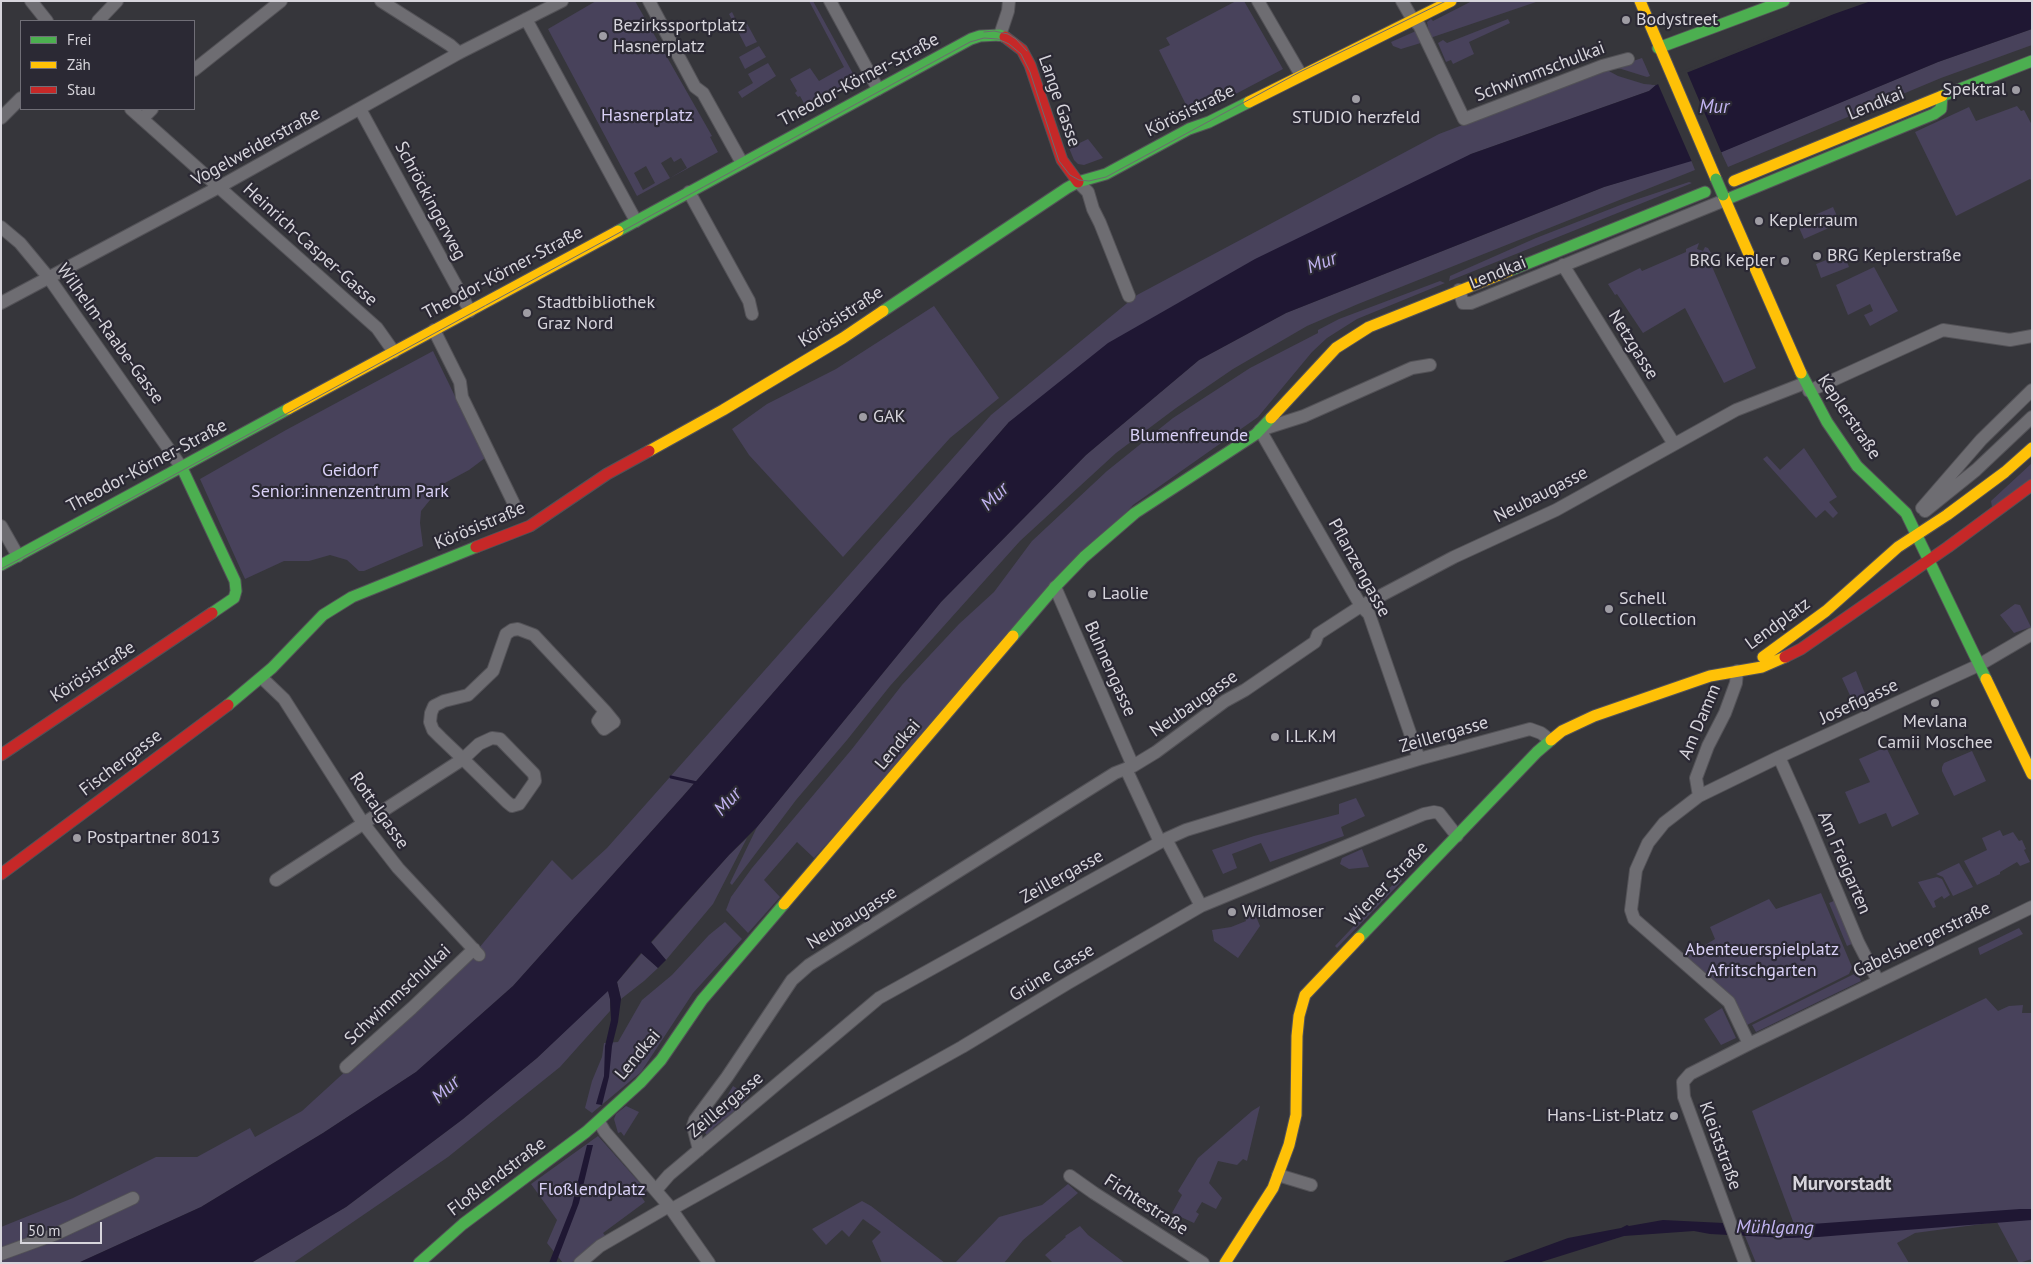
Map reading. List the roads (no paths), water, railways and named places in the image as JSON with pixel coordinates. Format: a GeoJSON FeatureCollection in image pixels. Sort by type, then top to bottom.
{"type":"FeatureCollection","features":[{"type":"Feature","properties":{"kind":"main road","name":"Körösistraße"},"geometry":{"type":"LineString","coordinates":[[262,678],[323,615],[352,597],[530,526],[607,474],[728,407],[844,338],[1078,182],[1106,174],[1190,129],[1209,122],[1451,1]]}},
{"type":"Feature","properties":{"kind":"main road","name":"Keplerstraße"},"geometry":{"type":"LineString","coordinates":[[1640,1],[1667,69],[1807,387],[1827,422],[1857,466],[1903,509],[1929,558],[2032,774]]}},
{"type":"Feature","properties":{"kind":"main road"},"geometry":{"type":"LineString","coordinates":[[1658,48],[1784,1]]}},
{"type":"Feature","properties":{"kind":"main road","name":"Theodor-Körner-Straße"},"geometry":{"type":"LineString","coordinates":[[1,565],[971,39],[980,36],[1000,35]]}},
{"type":"Feature","properties":{"kind":"main road","name":"Lange Gasse"},"geometry":{"type":"LineString","coordinates":[[1000,35],[1008,38],[1022,50],[1030,65],[1062,160],[1078,182]]}},
{"type":"Feature","properties":{"kind":"main road","name":"Lendkai"},"geometry":{"type":"LineString","coordinates":[[1734,181],[2032,61]]}},
{"type":"Feature","properties":{"kind":"main road"},"geometry":{"type":"LineString","coordinates":[[1724,198],[1934,114],[1940,109],[1942,96]]}},
{"type":"Feature","properties":{"kind":"main road","name":"Lendkai"},"geometry":{"type":"LineString","coordinates":[[599,1122],[650,1073],[702,1000],[1055,587],[1084,557],[1134,513],[1260,430],[1336,348],[1369,327],[1705,192]]}},
{"type":"Feature","properties":{"kind":"main road","name":"Lendplatz"},"geometry":{"type":"LineString","coordinates":[[1740,671],[1762,668],[1808,644],[1929,558],[1983,505],[2032,448]]}},
{"type":"Feature","properties":{"kind":"main road","name":"Körösistraße"},"geometry":{"type":"LineString","coordinates":[[1,755],[234,598],[236,591],[235,581],[182,468]]}},
{"type":"Feature","properties":{"kind":"main road","name":"Lendplatz"},"geometry":{"type":"LineString","coordinates":[[1740,671],[1826,611],[1898,547],[1917,534],[1947,515],[1983,505],[2032,486]]}},
{"type":"Feature","properties":{"kind":"main road"},"geometry":{"type":"LineString","coordinates":[[1799,631],[1808,644]]}},
{"type":"Feature","properties":{"kind":"main road","name":"Wiener Straße"},"geometry":{"type":"LineString","coordinates":[[1225,1263],[1273,1188],[1289,1145],[1296,1115],[1297,1036],[1299,1016],[1305,995],[1550,740],[1568,727],[1594,716],[1710,676],[1740,671]]}},
{"type":"Feature","properties":{"kind":"main road","name":"Fischergasse"},"geometry":{"type":"LineString","coordinates":[[1,874],[221,711],[262,678]]}},
{"type":"Feature","properties":{"kind":"main road","name":"Floßlendstraße"},"geometry":{"type":"LineString","coordinates":[[419,1263],[463,1224],[599,1122]]}},
{"type":"Feature","properties":{"kind":"street"},"geometry":{"type":"LineString","coordinates":[[31,1],[46,20]]}},
{"type":"Feature","properties":{"kind":"street"},"geometry":{"type":"LineString","coordinates":[[99,20],[117,1]]}},
{"type":"Feature","properties":{"kind":"street"},"geometry":{"type":"LineString","coordinates":[[195,69],[281,1]]}},
{"type":"Feature","properties":{"kind":"street"},"geometry":{"type":"LineString","coordinates":[[381,1],[450,45],[459,54]]}},
{"type":"Feature","properties":{"kind":"street"},"geometry":{"type":"LineString","coordinates":[[562,1],[526,19],[636,221]]}},
{"type":"Feature","properties":{"kind":"street"},"geometry":{"type":"LineString","coordinates":[[649,1],[695,87],[703,93],[742,163]]}},
{"type":"Feature","properties":{"kind":"street"},"geometry":{"type":"LineString","coordinates":[[830,1],[878,89]]}},
{"type":"Feature","properties":{"kind":"street"},"geometry":{"type":"LineString","coordinates":[[1000,35],[1008,11],[1009,1]]}},
{"type":"Feature","properties":{"kind":"street"},"geometry":{"type":"LineString","coordinates":[[1258,1],[1301,75]]}},
{"type":"Feature","properties":{"kind":"street"},"geometry":{"type":"LineString","coordinates":[[1402,1],[1413,20]]}},
{"type":"Feature","properties":{"kind":"street","name":"Vogelweiderstraße"},"geometry":{"type":"LineString","coordinates":[[1,303],[219,188],[360,108],[526,19]]}},
{"type":"Feature","properties":{"kind":"street","name":"Schwimmschulkai"},"geometry":{"type":"LineString","coordinates":[[1413,20],[1419,25],[1464,120],[1597,68],[1628,59]]}},
{"type":"Feature","properties":{"kind":"street"},"geometry":{"type":"LineString","coordinates":[[1,118],[20,99]]}},
{"type":"Feature","properties":{"kind":"street","name":"Schröckingerweg"},"geometry":{"type":"LineString","coordinates":[[360,108],[470,311]]}},
{"type":"Feature","properties":{"kind":"street","name":"Heinrich-Casper-Gasse"},"geometry":{"type":"LineString","coordinates":[[132,110],[377,328],[394,352]]}},
{"type":"Feature","properties":{"kind":"street"},"geometry":{"type":"LineString","coordinates":[[142,119],[151,110]]}},
{"type":"Feature","properties":{"kind":"street","name":"Lange Gasse"},"geometry":{"type":"LineString","coordinates":[[1078,182],[1088,192],[1093,209],[1129,296]]}},
{"type":"Feature","properties":{"kind":"street"},"geometry":{"type":"LineString","coordinates":[[689,192],[749,301],[752,314]]}},
{"type":"Feature","properties":{"kind":"street","name":"Lendkai"},"geometry":{"type":"LineString","coordinates":[[1459,290],[1463,303],[1467,304],[1724,198]]}},
{"type":"Feature","properties":{"kind":"street","name":"Wilhelm-Raabe-Gasse"},"geometry":{"type":"LineString","coordinates":[[1,227],[20,243],[49,278],[182,468]]}},
{"type":"Feature","properties":{"kind":"street","name":"Netzgasse"},"geometry":{"type":"LineString","coordinates":[[1562,265],[1674,444]]}},
{"type":"Feature","properties":{"kind":"street"},"geometry":{"type":"LineString","coordinates":[[434,330],[460,382],[462,397],[516,508]]}},
{"type":"Feature","properties":{"kind":"street","name":"Neubaugasse"},"geometry":{"type":"LineString","coordinates":[[699,1150],[692,1126],[695,1120],[727,1077],[792,980],[809,966],[1115,773],[1156,752],[1225,701],[1245,690],[1315,642],[1318,634],[1361,606],[1454,557],[1556,510],[1736,410],[1807,387],[1943,330],[2010,340],[2032,336]]}},
{"type":"Feature","properties":{"kind":"street","name":"Lendkai"},"geometry":{"type":"LineString","coordinates":[[1260,430],[1304,416],[1412,368],[1430,366]]}},
{"type":"Feature","properties":{"kind":"street"},"geometry":{"type":"LineString","coordinates":[[2032,390],[1981,440],[1923,509],[1976,470],[2032,417]]}},
{"type":"Feature","properties":{"kind":"street","name":"Pflanzengasse"},"geometry":{"type":"LineString","coordinates":[[1260,430],[1361,606],[1369,614],[1419,759]]}},
{"type":"Feature","properties":{"kind":"street"},"geometry":{"type":"LineString","coordinates":[[1,526],[18,556]]}},
{"type":"Feature","properties":{"kind":"street","name":"Buhnengasse"},"geometry":{"type":"LineString","coordinates":[[1055,587],[1163,841],[1201,906]]}},
{"type":"Feature","properties":{"kind":"street"},"geometry":{"type":"LineString","coordinates":[[276,880],[463,759],[480,744],[492,738],[500,739],[534,774],[535,781],[519,804],[512,806],[463,759],[434,730],[430,722],[434,706],[468,695],[493,671],[506,634],[512,630],[518,629],[534,635],[606,711],[614,722],[604,729]]}},
{"type":"Feature","properties":{"kind":"street","name":"Josefigasse"},"geometry":{"type":"LineString","coordinates":[[1699,796],[1979,665],[2032,634]]}},
{"type":"Feature","properties":{"kind":"street","name":"Am Damm"},"geometry":{"type":"LineString","coordinates":[[1699,796],[1696,778],[1708,746],[1725,713],[1740,671]]}},
{"type":"Feature","properties":{"kind":"street","name":"Rottalgasse"},"geometry":{"type":"LineString","coordinates":[[262,678],[284,699],[363,823],[398,868],[476,952]]}},
{"type":"Feature","properties":{"kind":"street","name":"Zeillergasse"},"geometry":{"type":"LineString","coordinates":[[656,1190],[669,1175],[879,998],[1163,841],[1186,830],[1419,759],[1530,729],[1541,733],[1550,740]]}},
{"type":"Feature","properties":{"kind":"street","name":"Am Freigarten"},"geometry":{"type":"LineString","coordinates":[[1778,758],[1808,822],[1858,942],[1878,981]]}},
{"type":"Feature","properties":{"kind":"street"},"geometry":{"type":"LineString","coordinates":[[1699,796],[1664,823],[1648,843],[1636,870],[1632,910],[1634,919],[1729,1002],[1749,1044]]}},
{"type":"Feature","properties":{"kind":"street","name":"Grüne Gasse"},"geometry":{"type":"LineString","coordinates":[[671,1208],[962,1047],[1058,988],[1201,906],[1424,814],[1439,813],[1457,836]]}},
{"type":"Feature","properties":{"kind":"street","name":"Gabelsbergerstraße"},"geometry":{"type":"LineString","coordinates":[[1684,1097],[1683,1082],[1690,1074],[2032,907]]}},
{"type":"Feature","properties":{"kind":"street","name":"Schwimmschulkai"},"geometry":{"type":"LineString","coordinates":[[346,1067],[476,952]]}},
{"type":"Feature","properties":{"kind":"street","name":"Kleiststraße"},"geometry":{"type":"LineString","coordinates":[[1684,1097],[1745,1263]]}},
{"type":"Feature","properties":{"kind":"street"},"geometry":{"type":"LineString","coordinates":[[599,1122],[605,1132],[671,1208],[709,1263]]}},
{"type":"Feature","properties":{"kind":"street"},"geometry":{"type":"LineString","coordinates":[[1278,1175],[1311,1185]]}},
{"type":"Feature","properties":{"kind":"street","name":"Fichtestraße"},"geometry":{"type":"LineString","coordinates":[[1070,1176],[1203,1263]]}},
{"type":"Feature","properties":{"kind":"street"},"geometry":{"type":"LineString","coordinates":[[1,1254],[56,1234],[133,1198]]}},
{"type":"Feature","properties":{"kind":"street"},"geometry":{"type":"LineString","coordinates":[[580,1263],[600,1246],[671,1208]]}},
{"type":"Feature","properties":{"kind":"water","name":"Mur"},"geometry":{"type":"Polygon","coordinates":[[[1871,1],[2032,1],[2032,29],[1938,62],[1722,152],[1604,187],[1286,313],[1199,360],[1086,455],[941,602],[757,827],[729,855],[651,942],[666,960],[658,968],[641,953],[617,982],[621,999],[612,1046],[609,1077],[602,1105],[596,1104],[604,1076],[605,1046],[611,1020],[608,991],[537,1058],[463,1119],[346,1207],[251,1263],[78,1263],[201,1207],[323,1133],[416,1072],[513,986],[684,795],[1009,422],[1108,343],[1255,259],[1471,154],[1649,91],[1656,85],[1871,1]]]}},
{"type":"Feature","properties":{"kind":"water"},"geometry":{"type":"Polygon","coordinates":[[[587,1145],[593,1145],[579,1203],[556,1263],[549,1263],[572,1205],[587,1145]]]}},
{"type":"Feature","properties":{"kind":"water","name":"Mühlgang"},"geometry":{"type":"Polygon","coordinates":[[[2032,1209],[2032,1220],[1818,1237],[1787,1238],[1710,1234],[1694,1231],[1624,1236],[1538,1263],[1500,1263],[1568,1238],[1621,1228],[1627,1225],[1663,1220],[1784,1226],[2032,1209]]]}},
{"type":"Feature","properties":{"kind":"waterway"},"geometry":{"type":"LineString","coordinates":[[671,777],[697,783]]}},
{"type":"Feature","properties":{"kind":"tram line"},"geometry":{"type":"LineString","coordinates":[[1,569],[970,42],[984,38],[998,39],[1009,44],[1021,54],[1030,72],[1059,161],[1070,175],[1079,180],[1089,181],[1106,177],[1300,72],[1446,1]]}},
{"type":"Feature","properties":{"kind":"tram line"},"geometry":{"type":"LineString","coordinates":[[984,32],[994,31],[1008,34],[1016,39],[1027,51]]}},
{"type":"Feature","properties":{"kind":"place","name":"Bodystreet"},"geometry":{"type":"Point","coordinates":[1626,20]}},
{"type":"Feature","properties":{"kind":"place","name":"Bezirkssportplatz Hasnerplatz"},"geometry":{"type":"Point","coordinates":[603,36]}},
{"type":"Feature","properties":{"kind":"place","name":"Spektral"},"geometry":{"type":"Point","coordinates":[2016,90]}},
{"type":"Feature","properties":{"kind":"place","name":"STUDIO herzfeld"},"geometry":{"type":"Point","coordinates":[1356,99]}},
{"type":"Feature","properties":{"kind":"place","name":"Keplerraum"},"geometry":{"type":"Point","coordinates":[1759,221]}},
{"type":"Feature","properties":{"kind":"place","name":"BRG Keplerstraße"},"geometry":{"type":"Point","coordinates":[1817,256]}},
{"type":"Feature","properties":{"kind":"place","name":"BRG Kepler"},"geometry":{"type":"Point","coordinates":[1785,261]}},
{"type":"Feature","properties":{"kind":"place","name":"Stadtbibliothek Graz Nord"},"geometry":{"type":"Point","coordinates":[527,313]}},
{"type":"Feature","properties":{"kind":"place","name":"GAK"},"geometry":{"type":"Point","coordinates":[863,417]}},
{"type":"Feature","properties":{"kind":"place","name":"Laolie"},"geometry":{"type":"Point","coordinates":[1092,594]}},
{"type":"Feature","properties":{"kind":"place","name":"Schell Collection"},"geometry":{"type":"Point","coordinates":[1609,609]}},
{"type":"Feature","properties":{"kind":"place","name":"Mevlana Camii Moschee"},"geometry":{"type":"Point","coordinates":[1935,703]}},
{"type":"Feature","properties":{"kind":"place","name":"I.L.K.M"},"geometry":{"type":"Point","coordinates":[1275,737]}},
{"type":"Feature","properties":{"kind":"place","name":"Postpartner 8013"},"geometry":{"type":"Point","coordinates":[77,838]}},
{"type":"Feature","properties":{"kind":"place","name":"Wildmoser"},"geometry":{"type":"Point","coordinates":[1232,912]}},
{"type":"Feature","properties":{"kind":"place","name":"Hans-List-Platz"},"geometry":{"type":"Point","coordinates":[1674,1116]}},
{"type":"Feature","properties":{"kind":"district","name":"Murvorstadt"},"geometry":{"type":"Point","coordinates":[1842,1185]}},
{"type":"Feature","properties":{"kind":"park label","name":"Hasnerplatz"},"geometry":{"type":"Point","coordinates":[647,116]}},
{"type":"Feature","properties":{"kind":"park label","name":"Blumenfreunde"},"geometry":{"type":"Point","coordinates":[1189,436]}},
{"type":"Feature","properties":{"kind":"park label","name":"Geidorf Senior:innenzentrum Park"},"geometry":{"type":"Point","coordinates":[350,481]}},
{"type":"Feature","properties":{"kind":"park label","name":"Abenteuerspielplatz Afritschgarten"},"geometry":{"type":"Point","coordinates":[1762,960]}},
{"type":"Feature","properties":{"kind":"park label","name":"Floßlendplatz"},"geometry":{"type":"Point","coordinates":[592,1190]}}]}
